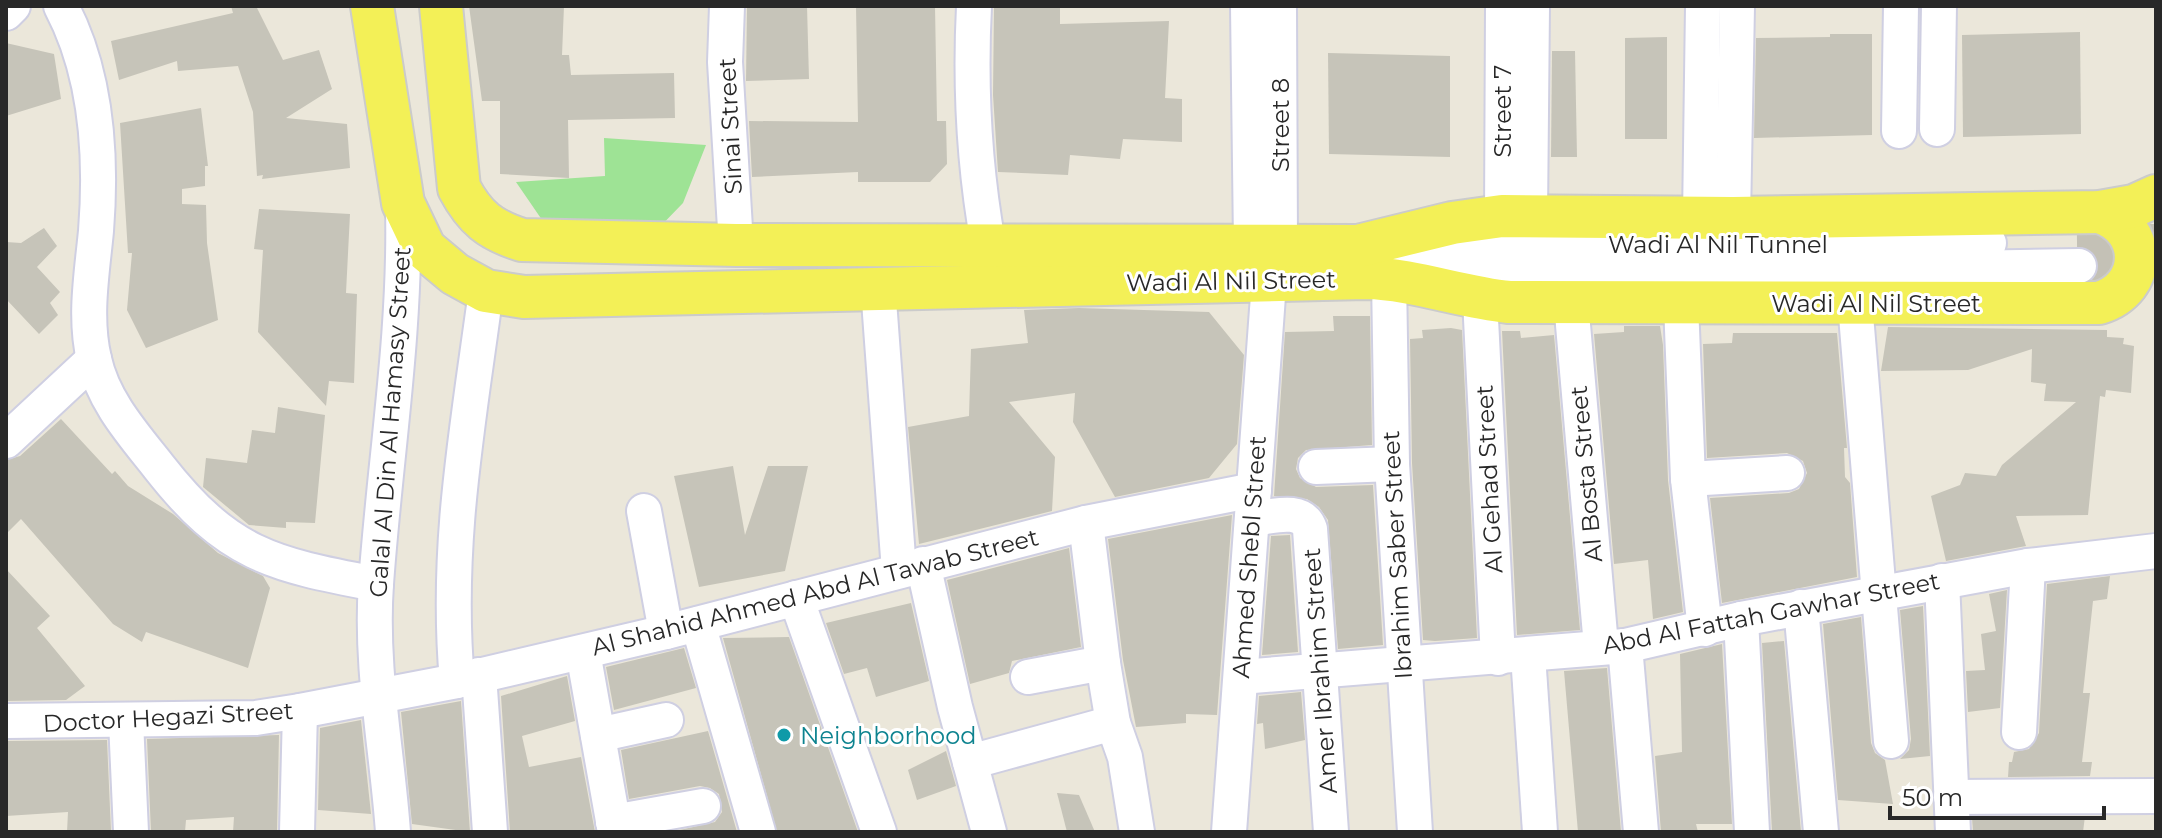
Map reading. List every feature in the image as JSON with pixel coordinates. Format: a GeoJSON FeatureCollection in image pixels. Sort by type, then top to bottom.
{"type":"FeatureCollection","features":[{"type":"Feature","properties":{"kind":"main road","name":"Galal Al Din Al Hamasy Street"},"geometry":{"type":"LineString","coordinates":[[372,6],[403,203]]}},
{"type":"Feature","properties":{"kind":"main road"},"geometry":{"type":"LineString","coordinates":[[380,51],[442,24]]}},
{"type":"Feature","properties":{"kind":"main road","name":"Wadi Al Nil Street"},"geometry":{"type":"LineString","coordinates":[[403,203],[425,249],[455,274],[486,291],[567,298],[878,287],[1267,257],[1358,246],[1452,223],[1516,216],[1716,218],[2085,240],[2122,224],[2130,234],[2137,258],[2135,271],[2122,292],[2099,303],[1681,304],[1480,299],[1389,278],[1267,257],[988,243],[736,245],[522,240],[495,231],[473,213],[459,188],[442,24]]}},
{"type":"Feature","properties":{"kind":"main road","name":"Wadi Al Nil Street"},"geometry":{"type":"LineString","coordinates":[[2085,240],[2134,206],[2156,196]]}},
{"type":"Feature","properties":{"kind":"main road"},"geometry":{"type":"LineString","coordinates":[[567,298],[568,240]]}},
{"type":"Feature","properties":{"kind":"street"},"geometry":{"type":"LineString","coordinates":[[6,13],[13,6]]}},
{"type":"Feature","properties":{"kind":"street"},"geometry":{"type":"LineString","coordinates":[[61,6],[76,33],[90,77],[96,138],[97,215],[89,322],[94,359],[105,392],[123,422],[203,519],[258,556],[290,568],[376,584]]}},
{"type":"Feature","properties":{"kind":"street","name":"Sinai Street"},"geometry":{"type":"LineString","coordinates":[[727,6],[725,62],[736,245]]}},
{"type":"Feature","properties":{"kind":"street"},"geometry":{"type":"LineString","coordinates":[[974,6],[972,57],[978,187],[988,243]]}},
{"type":"Feature","properties":{"kind":"street","name":"Street 8"},"geometry":{"type":"LineString","coordinates":[[1248,6],[1267,257]]}},
{"type":"Feature","properties":{"kind":"street","name":"Street 8"},"geometry":{"type":"LineString","coordinates":[[1267,257],[1279,6]]}},
{"type":"Feature","properties":{"kind":"street","name":"Street 7"},"geometry":{"type":"LineString","coordinates":[[1503,6],[1516,216]]}},
{"type":"Feature","properties":{"kind":"street","name":"Street 7"},"geometry":{"type":"LineString","coordinates":[[1516,216],[1532,6]]}},
{"type":"Feature","properties":{"kind":"street"},"geometry":{"type":"LineString","coordinates":[[1703,6],[1716,218]]}},
{"type":"Feature","properties":{"kind":"street"},"geometry":{"type":"LineString","coordinates":[[1716,218],[1737,6]]}},
{"type":"Feature","properties":{"kind":"street"},"geometry":{"type":"LineString","coordinates":[[1899,131],[1901,6]]}},
{"type":"Feature","properties":{"kind":"street"},"geometry":{"type":"LineString","coordinates":[[1937,129],[1939,6]]}},
{"type":"Feature","properties":{"kind":"street","name":"Galal Al Din Al Hamasy Street"},"geometry":{"type":"LineString","coordinates":[[393,832],[377,696],[376,584],[403,303],[403,203]]}},
{"type":"Feature","properties":{"kind":"street","name":"Wadi Al Nil Tunnel"},"geometry":{"type":"LineString","coordinates":[[1358,246],[2085,240]]}},
{"type":"Feature","properties":{"kind":"street","name":"Wadi Al Nil Tunnel"},"geometry":{"type":"LineString","coordinates":[[1389,278],[2085,240]]}},
{"type":"Feature","properties":{"kind":"street","name":"Ahmed Shebl Street"},"geometry":{"type":"LineString","coordinates":[[1229,832],[1267,257]]}},
{"type":"Feature","properties":{"kind":"street","name":"Ibrahim Saber Street"},"geometry":{"type":"LineString","coordinates":[[1389,278],[1392,464],[1402,666],[1415,832]]}},
{"type":"Feature","properties":{"kind":"street"},"geometry":{"type":"LineString","coordinates":[[878,287],[911,568],[989,832]]}},
{"type":"Feature","properties":{"kind":"street"},"geometry":{"type":"LineString","coordinates":[[486,291],[455,520],[451,574],[490,832]]}},
{"type":"Feature","properties":{"kind":"street","name":"Al Gehad Street"},"geometry":{"type":"LineString","coordinates":[[1480,299],[1513,657],[1540,832]]}},
{"type":"Feature","properties":{"kind":"street","name":"Al Bosta Street"},"geometry":{"type":"LineString","coordinates":[[1571,302],[1613,646],[1641,832]]}},
{"type":"Feature","properties":{"kind":"street"},"geometry":{"type":"LineString","coordinates":[[1855,303],[1891,741]]}},
{"type":"Feature","properties":{"kind":"street"},"geometry":{"type":"LineString","coordinates":[[1681,304],[1688,479],[1705,629]]}},
{"type":"Feature","properties":{"kind":"street"},"geometry":{"type":"LineString","coordinates":[[6,441],[94,359]]}},
{"type":"Feature","properties":{"kind":"street"},"geometry":{"type":"LineString","coordinates":[[1316,467],[1392,464]]}},
{"type":"Feature","properties":{"kind":"street"},"geometry":{"type":"LineString","coordinates":[[1688,479],[1787,473]]}},
{"type":"Feature","properties":{"kind":"street","name":"Al Shahid Ahmed Abd Al Tawab Street"},"geometry":{"type":"LineString","coordinates":[[377,696],[682,628],[1086,523],[1253,505]]}},
{"type":"Feature","properties":{"kind":"street","name":"Amer Ibrahim Street"},"geometry":{"type":"LineString","coordinates":[[1253,505],[1298,514],[1307,520],[1331,832]]}},
{"type":"Feature","properties":{"kind":"street"},"geometry":{"type":"LineString","coordinates":[[644,511],[682,628],[758,832]]}},
{"type":"Feature","properties":{"kind":"street"},"geometry":{"type":"LineString","coordinates":[[1086,523],[1103,663],[1113,723],[1125,757],[1137,832]]}},
{"type":"Feature","properties":{"kind":"street","name":"Abd Al Fattah Gawhar Street"},"geometry":{"type":"LineString","coordinates":[[1241,677],[1513,657],[1613,646],[1942,581],[2028,566],[2156,551]]}},
{"type":"Feature","properties":{"kind":"street"},"geometry":{"type":"LineString","coordinates":[[2019,732],[2028,566]]}},
{"type":"Feature","properties":{"kind":"street"},"geometry":{"type":"LineString","coordinates":[[1942,581],[1953,832]]}},
{"type":"Feature","properties":{"kind":"street"},"geometry":{"type":"LineString","coordinates":[[796,598],[879,832]]}},
{"type":"Feature","properties":{"kind":"street"},"geometry":{"type":"LineString","coordinates":[[1801,607],[1821,832]]}},
{"type":"Feature","properties":{"kind":"street"},"geometry":{"type":"LineString","coordinates":[[1741,619],[1752,832]]}},
{"type":"Feature","properties":{"kind":"street"},"geometry":{"type":"LineString","coordinates":[[583,652],[614,827],[703,806]]}},
{"type":"Feature","properties":{"kind":"street"},"geometry":{"type":"LineString","coordinates":[[1028,677],[1103,663]]}},
{"type":"Feature","properties":{"kind":"street","name":"Doctor Hegazi Street"},"geometry":{"type":"LineString","coordinates":[[6,721],[256,718],[377,696]]}},
{"type":"Feature","properties":{"kind":"street"},"geometry":{"type":"LineString","coordinates":[[297,832],[300,711]]}},
{"type":"Feature","properties":{"kind":"street"},"geometry":{"type":"LineString","coordinates":[[598,735],[666,720]]}},
{"type":"Feature","properties":{"kind":"street"},"geometry":{"type":"LineString","coordinates":[[126,721],[131,832]]}},
{"type":"Feature","properties":{"kind":"street"},"geometry":{"type":"LineString","coordinates":[[970,762],[1113,723]]}},
{"type":"Feature","properties":{"kind":"street"},"geometry":{"type":"LineString","coordinates":[[1951,797],[2156,796]]}},
{"type":"Feature","properties":{"kind":"green space"},"geometry":{"type":"Polygon","coordinates":[[[604,138],[706,145],[683,203],[650,237],[551,233],[516,182],[605,176],[604,138]]]}},
{"type":"Feature","properties":{"kind":"building"},"geometry":{"type":"Polygon","coordinates":[[[231,6],[256,6],[283,60],[319,50],[332,89],[286,118],[347,124],[350,168],[262,179],[263,175],[257,176],[253,112],[238,66],[178,71],[177,61],[119,80],[111,41],[233,13],[231,6]]]}},
{"type":"Feature","properties":{"kind":"building"},"geometry":{"type":"Polygon","coordinates":[[[469,6],[564,6],[562,55],[569,55],[571,75],[674,73],[675,118],[568,120],[569,178],[500,174],[500,101],[482,101],[469,6]]]}},
{"type":"Feature","properties":{"kind":"building"},"geometry":{"type":"Polygon","coordinates":[[[747,6],[807,6],[809,79],[746,81],[747,6]]]}},
{"type":"Feature","properties":{"kind":"building"},"geometry":{"type":"Polygon","coordinates":[[[856,6],[935,6],[937,121],[946,121],[947,164],[930,182],[858,182],[858,172],[752,177],[749,121],[858,122],[856,6]]]}},
{"type":"Feature","properties":{"kind":"building"},"geometry":{"type":"Polygon","coordinates":[[[994,6],[1060,6],[1060,24],[1169,21],[1165,98],[1182,99],[1182,142],[1123,139],[1120,159],[1070,155],[1068,175],[998,172],[993,95],[994,6]]]}},
{"type":"Feature","properties":{"kind":"building"},"geometry":{"type":"Polygon","coordinates":[[[2080,32],[2081,134],[1963,137],[1962,35],[2080,32]]]}},
{"type":"Feature","properties":{"kind":"building"},"geometry":{"type":"Polygon","coordinates":[[[1830,34],[1872,34],[1872,135],[1754,138],[1756,38],[1830,37],[1830,34]]]}},
{"type":"Feature","properties":{"kind":"building"},"geometry":{"type":"Polygon","coordinates":[[[1667,37],[1667,139],[1625,139],[1625,38],[1667,37]]]}},
{"type":"Feature","properties":{"kind":"building"},"geometry":{"type":"Polygon","coordinates":[[[6,43],[54,54],[61,99],[6,116],[6,43]]]}},
{"type":"Feature","properties":{"kind":"building"},"geometry":{"type":"Polygon","coordinates":[[[1552,51],[1575,51],[1577,157],[1551,157],[1552,51]]]}},
{"type":"Feature","properties":{"kind":"building"},"geometry":{"type":"Polygon","coordinates":[[[1328,53],[1450,56],[1450,157],[1329,154],[1328,53]]]}},
{"type":"Feature","properties":{"kind":"building"},"geometry":{"type":"Polygon","coordinates":[[[201,108],[208,166],[205,166],[205,186],[182,189],[182,204],[206,205],[207,243],[218,320],[146,348],[127,310],[132,253],[128,253],[120,123],[201,108]]]}},
{"type":"Feature","properties":{"kind":"building"},"geometry":{"type":"Polygon","coordinates":[[[259,209],[350,214],[346,293],[357,294],[354,383],[329,381],[326,406],[258,332],[263,250],[254,249],[259,209]]]}},
{"type":"Feature","properties":{"kind":"building"},"geometry":{"type":"Polygon","coordinates":[[[44,228],[57,246],[37,267],[60,292],[50,303],[58,315],[39,334],[6,299],[6,242],[21,243],[44,228]]]}},
{"type":"Feature","properties":{"kind":"building"},"geometry":{"type":"Polygon","coordinates":[[[1079,308],[1209,312],[1244,355],[1237,444],[1209,478],[1115,497],[1073,422],[1075,393],[1009,402],[1055,457],[1052,511],[919,544],[908,427],[969,416],[971,349],[1028,343],[1024,310],[1079,308]]]}},
{"type":"Feature","properties":{"kind":"building"},"geometry":{"type":"Polygon","coordinates":[[[1333,316],[1370,316],[1372,445],[1306,450],[1298,458],[1296,469],[1300,478],[1316,487],[1373,485],[1383,645],[1338,649],[1328,520],[1319,507],[1307,499],[1274,496],[1285,332],[1334,331],[1333,316]]]}},
{"type":"Feature","properties":{"kind":"building"},"geometry":{"type":"Polygon","coordinates":[[[1624,326],[1660,326],[1663,345],[1668,480],[1683,612],[1653,619],[1648,560],[1614,564],[1594,334],[1624,332],[1624,326]]]}},
{"type":"Feature","properties":{"kind":"building"},"geometry":{"type":"Polygon","coordinates":[[[1888,327],[2107,330],[2107,337],[2124,338],[2123,344],[2134,346],[2131,393],[2106,390],[2105,397],[2100,396],[2088,515],[2016,516],[2026,546],[1946,561],[1931,496],[1960,485],[1965,473],[1996,476],[2002,465],[2076,402],[2044,401],[2046,384],[2031,382],[2032,349],[1968,370],[1881,371],[1888,327]]]}},
{"type":"Feature","properties":{"kind":"building"},"geometry":{"type":"Polygon","coordinates":[[[1422,330],[1462,330],[1477,638],[1435,641],[1423,640],[1412,463],[1410,339],[1423,338],[1422,330]]]}},
{"type":"Feature","properties":{"kind":"building"},"geometry":{"type":"Polygon","coordinates":[[[1502,331],[1520,331],[1521,338],[1554,335],[1580,630],[1517,635],[1502,331]]]}},
{"type":"Feature","properties":{"kind":"building"},"geometry":{"type":"Polygon","coordinates":[[[1733,333],[1837,333],[1847,448],[1844,448],[1845,477],[1850,483],[1857,577],[1722,603],[1710,498],[1789,493],[1799,489],[1807,473],[1803,461],[1787,453],[1707,458],[1703,344],[1732,343],[1733,333]]]}},
{"type":"Feature","properties":{"kind":"building"},"geometry":{"type":"Polygon","coordinates":[[[278,407],[325,415],[315,523],[286,522],[286,528],[249,525],[203,487],[206,458],[247,463],[252,430],[275,433],[278,407]]]}},
{"type":"Feature","properties":{"kind":"building"},"geometry":{"type":"Polygon","coordinates":[[[61,419],[112,474],[115,471],[128,486],[173,514],[218,553],[263,576],[270,588],[248,668],[146,632],[142,642],[113,624],[21,519],[6,534],[6,460],[20,456],[61,419]]]}},
{"type":"Feature","properties":{"kind":"building"},"geometry":{"type":"Polygon","coordinates":[[[733,466],[745,535],[768,466],[808,466],[785,571],[699,587],[674,476],[733,466]]]}},
{"type":"Feature","properties":{"kind":"building"},"geometry":{"type":"Polygon","coordinates":[[[1232,515],[1217,715],[1186,714],[1186,723],[1136,727],[1123,660],[1108,539],[1232,515]]]}},
{"type":"Feature","properties":{"kind":"building"},"geometry":{"type":"Polygon","coordinates":[[[1290,535],[1298,652],[1262,655],[1271,536],[1290,535]]]}},
{"type":"Feature","properties":{"kind":"building"},"geometry":{"type":"Polygon","coordinates":[[[1069,548],[1081,647],[1012,661],[1009,673],[970,684],[947,580],[1069,548]]]}},
{"type":"Feature","properties":{"kind":"building"},"geometry":{"type":"Polygon","coordinates":[[[6,569],[50,616],[37,628],[85,686],[66,700],[6,701],[6,569]]]}},
{"type":"Feature","properties":{"kind":"building"},"geometry":{"type":"Polygon","coordinates":[[[2110,576],[2107,599],[2093,601],[2083,693],[2090,693],[2082,762],[2092,762],[2090,776],[2008,777],[2009,762],[2012,762],[2014,752],[2029,749],[2039,733],[2047,584],[2110,576]]]}},
{"type":"Feature","properties":{"kind":"building"},"geometry":{"type":"Polygon","coordinates":[[[2007,590],[2000,708],[1968,712],[1966,671],[1985,670],[1981,634],[1996,631],[1989,594],[2007,590]]]}},
{"type":"Feature","properties":{"kind":"building"},"geometry":{"type":"Polygon","coordinates":[[[911,603],[929,681],[876,697],[867,668],[844,674],[826,623],[911,603]]]}},
{"type":"Feature","properties":{"kind":"building"},"geometry":{"type":"Polygon","coordinates":[[[1923,606],[1930,756],[1900,759],[1909,750],[1911,739],[1900,610],[1923,606]]]}},
{"type":"Feature","properties":{"kind":"building"},"geometry":{"type":"Polygon","coordinates":[[[1861,617],[1871,743],[1875,753],[1885,760],[1893,804],[1838,800],[1823,624],[1861,617]]]}},
{"type":"Feature","properties":{"kind":"building","name":"Neighborhood"},"geometry":{"type":"Polygon","coordinates":[[[789,637],[858,832],[777,832],[723,638],[789,637]]]}},
{"type":"Feature","properties":{"kind":"building"},"geometry":{"type":"Polygon","coordinates":[[[1784,641],[1801,832],[1772,832],[1762,643],[1784,641]]]}},
{"type":"Feature","properties":{"kind":"building"},"geometry":{"type":"Polygon","coordinates":[[[1722,644],[1732,824],[1696,824],[1698,832],[1661,832],[1655,756],[1682,752],[1680,654],[1722,644]]]}},
{"type":"Feature","properties":{"kind":"building"},"geometry":{"type":"Polygon","coordinates":[[[684,648],[696,688],[614,710],[606,667],[684,648]]]}},
{"type":"Feature","properties":{"kind":"building"},"geometry":{"type":"Polygon","coordinates":[[[1607,668],[1621,832],[1578,832],[1564,671],[1607,668]]]}},
{"type":"Feature","properties":{"kind":"building"},"geometry":{"type":"Polygon","coordinates":[[[567,676],[575,721],[522,736],[529,767],[581,757],[595,832],[510,832],[501,696],[567,676]]]}},
{"type":"Feature","properties":{"kind":"building"},"geometry":{"type":"Polygon","coordinates":[[[1301,692],[1305,740],[1265,749],[1263,723],[1257,724],[1259,696],[1301,692]]]}},
{"type":"Feature","properties":{"kind":"building"},"geometry":{"type":"Polygon","coordinates":[[[461,701],[470,832],[412,824],[401,712],[461,701]]]}},
{"type":"Feature","properties":{"kind":"building"},"geometry":{"type":"Polygon","coordinates":[[[361,720],[371,814],[318,810],[320,728],[361,720]]]}},
{"type":"Feature","properties":{"kind":"building"},"geometry":{"type":"Polygon","coordinates":[[[708,731],[737,832],[671,832],[715,822],[722,812],[719,794],[700,786],[629,799],[621,750],[708,731]]]}},
{"type":"Feature","properties":{"kind":"building"},"geometry":{"type":"Polygon","coordinates":[[[279,735],[277,832],[233,832],[234,817],[186,820],[185,832],[151,832],[147,739],[279,735]]]}},
{"type":"Feature","properties":{"kind":"building"},"geometry":{"type":"Polygon","coordinates":[[[107,740],[111,832],[67,832],[68,812],[6,816],[6,741],[107,740]]]}},
{"type":"Feature","properties":{"kind":"building"},"geometry":{"type":"Polygon","coordinates":[[[946,751],[956,786],[917,800],[908,770],[946,751]]]}},
{"type":"Feature","properties":{"kind":"building"},"geometry":{"type":"Polygon","coordinates":[[[1057,793],[1079,795],[1095,832],[1067,832],[1057,793]]]}},
{"type":"Feature","properties":{"kind":"building"},"geometry":{"type":"Polygon","coordinates":[[[2085,816],[2083,832],[1973,832],[1972,817],[2085,816]]]}},
{"type":"Feature","properties":{"kind":"tunnel"},"geometry":{"type":"LineString","coordinates":[[2077,242],[2156,241]]}},
{"type":"Feature","properties":{"kind":"tunnel"},"geometry":{"type":"LineString","coordinates":[[2079,266],[2156,266]]}},
{"type":"Feature","properties":{"kind":"place","name":"Neighborhood"},"geometry":{"type":"Point","coordinates":[784,735]}}]}
